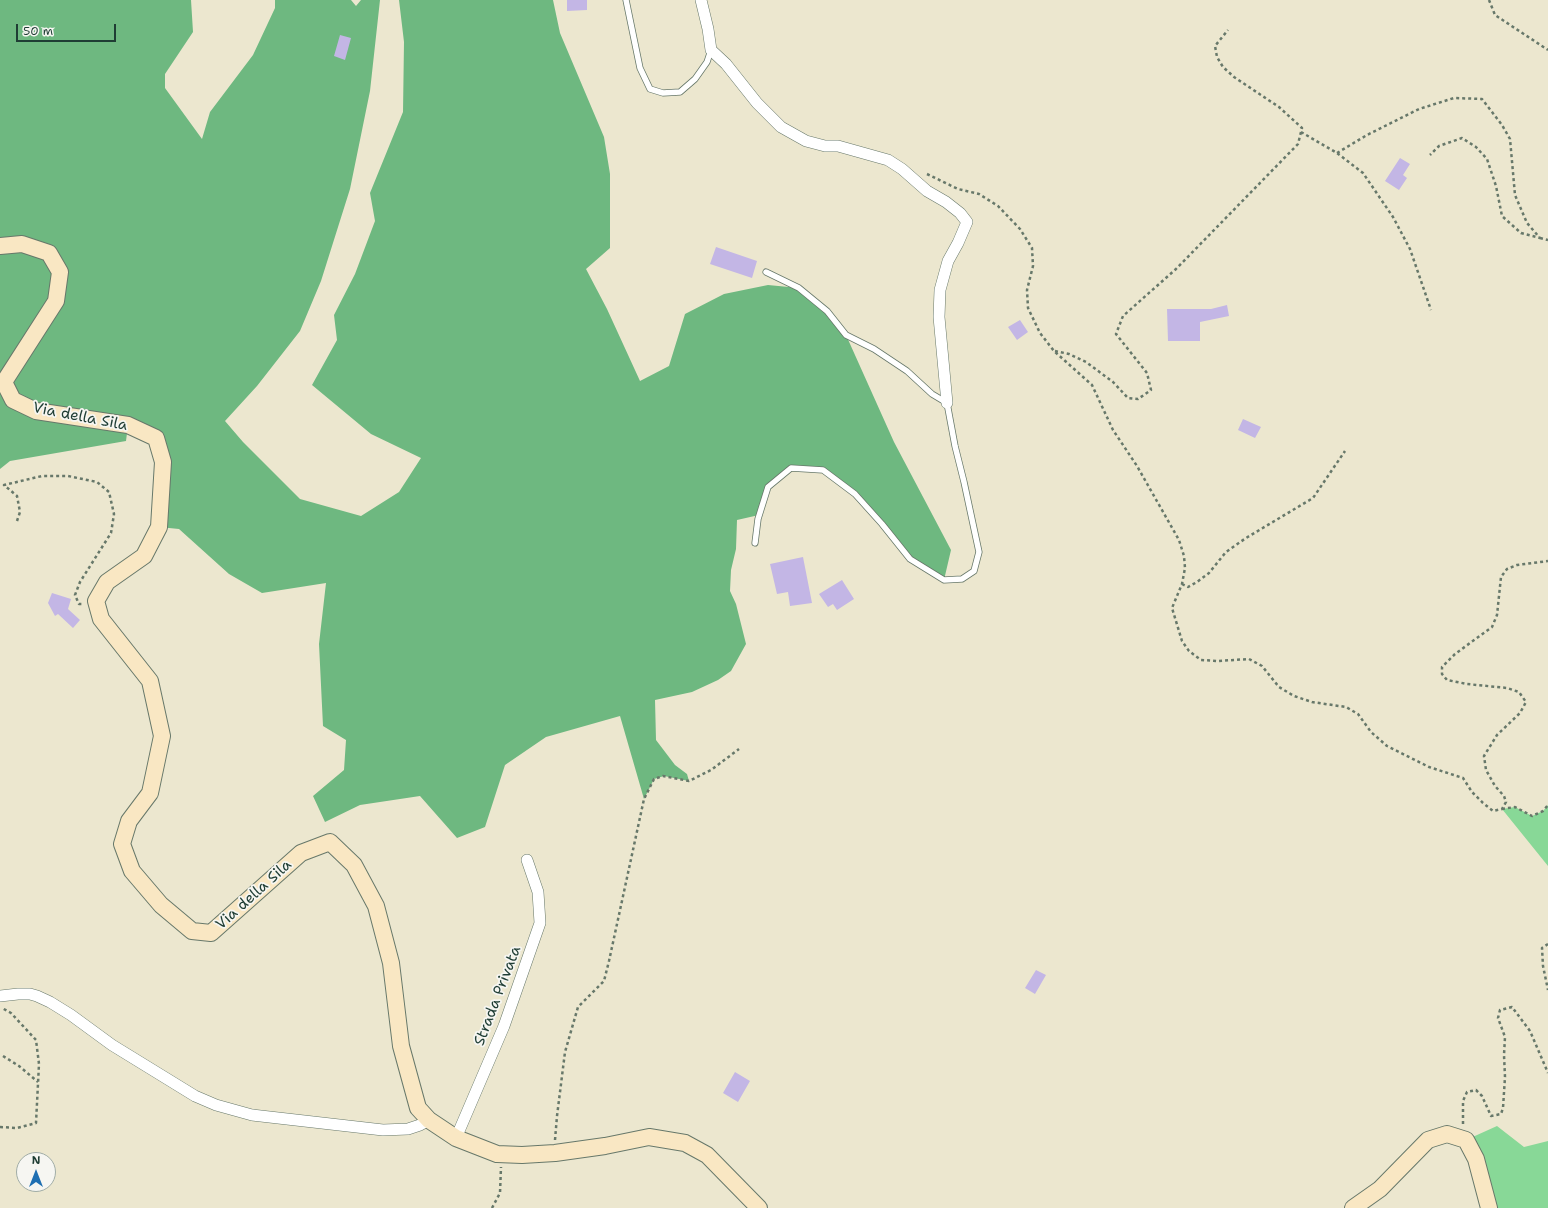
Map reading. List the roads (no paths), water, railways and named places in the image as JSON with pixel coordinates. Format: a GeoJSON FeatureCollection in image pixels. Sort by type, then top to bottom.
{"type":"FeatureCollection","features":[{"type":"Feature","properties":{"kind":"main road","name":"Via della Sila"},"geometry":{"type":"LineString","coordinates":[[0,246],[22,244],[49,253],[60,272],[56,301],[4,382],[13,400],[36,411],[128,425],[156,438],[163,462],[160,527],[144,556],[107,582],[96,602],[101,619],[150,681],[162,736],[150,793],[129,822],[122,844],[132,871],[161,905],[192,931],[211,933],[301,853],[330,842],[354,865],[376,906],[391,963],[401,1046],[418,1108],[429,1120]]}},
{"type":"Feature","properties":{"kind":"main road"},"geometry":{"type":"LineString","coordinates":[[429,1120],[456,1138],[497,1154],[522,1155],[555,1152],[605,1146],[649,1137],[684,1143],[707,1154],[759,1208]]}},
{"type":"Feature","properties":{"kind":"main road"},"geometry":{"type":"LineString","coordinates":[[1353,1208],[1380,1189],[1428,1140],[1447,1134],[1466,1140],[1476,1159],[1489,1208]]}},
{"type":"Feature","properties":{"kind":"street"},"geometry":{"type":"LineString","coordinates":[[701,0],[711,50],[726,64],[757,103],[780,127],[806,142],[825,146],[838,146],[888,160],[902,169],[927,191],[946,202],[960,213],[967,222],[948,261],[940,290],[939,317],[947,403]]}},
{"type":"Feature","properties":{"kind":"street","name":"Strada Privata"},"geometry":{"type":"LineString","coordinates":[[456,1138],[504,1026],[540,923],[538,892],[527,860]]}},
{"type":"Feature","properties":{"kind":"street"},"geometry":{"type":"LineString","coordinates":[[0,996],[30,994],[50,1002],[112,1045],[195,1096],[216,1105],[252,1115],[383,1130],[408,1129],[429,1120]]}},
{"type":"Feature","properties":{"kind":"lane"},"geometry":{"type":"LineString","coordinates":[[626,0],[640,68],[650,88],[663,93],[680,92],[694,79],[707,62],[711,50]]}},
{"type":"Feature","properties":{"kind":"lane"},"geometry":{"type":"LineString","coordinates":[[755,543],[758,519],[768,487],[791,468],[823,470],[855,494],[882,524],[910,559],[944,580],[962,579],[974,571],[979,552],[955,446],[947,403],[932,394],[907,371],[874,349],[846,335],[827,311],[799,288],[766,272]]}}]}
